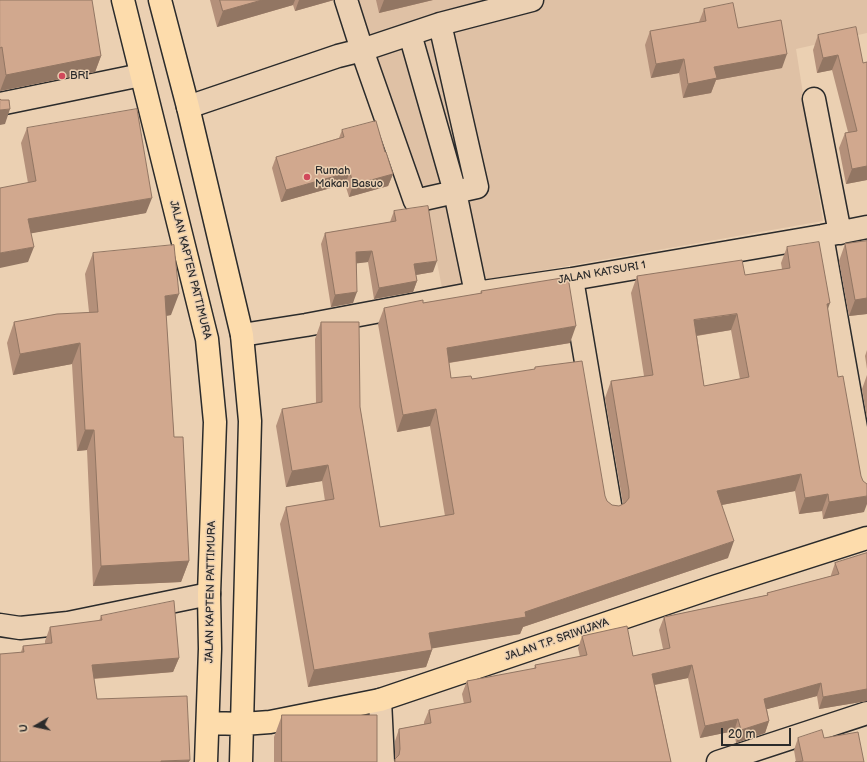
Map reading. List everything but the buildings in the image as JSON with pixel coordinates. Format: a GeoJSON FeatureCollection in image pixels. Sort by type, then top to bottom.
{"type":"FeatureCollection","features":[{"type":"Feature","properties":{"kind":"main road","name":"JALAN KAPTEN PATTIMURA"},"geometry":{"type":"LineString","coordinates":[[123,0],[207,338],[215,422],[209,594],[210,649],[206,762]]}},
{"type":"Feature","properties":{"kind":"main road"},"geometry":{"type":"LineString","coordinates":[[160,0],[188,107],[242,335],[250,421],[241,762]]}},
{"type":"Feature","properties":{"kind":"main road","name":"JALAN T.P. SRIWIJAYA"},"geometry":{"type":"LineString","coordinates":[[208,723],[243,724],[270,722],[380,700],[717,586],[867,538]]}},
{"type":"Feature","properties":{"kind":"street"},"geometry":{"type":"LineString","coordinates":[[346,0],[362,50],[416,201],[477,187],[440,24]]}},
{"type":"Feature","properties":{"kind":"street"},"geometry":{"type":"LineString","coordinates":[[188,107],[338,56],[362,50],[440,24],[532,0]]}},
{"type":"Feature","properties":{"kind":"street"},"geometry":{"type":"LineString","coordinates":[[410,34],[455,192],[476,293]]}},
{"type":"Feature","properties":{"kind":"street"},"geometry":{"type":"LineString","coordinates":[[0,104],[142,75]]}},
{"type":"Feature","properties":{"kind":"street"},"geometry":{"type":"LineString","coordinates":[[814,99],[831,234],[867,490]]}},
{"type":"Feature","properties":{"kind":"street","name":"JALAN KATSURI 1"},"geometry":{"type":"LineString","coordinates":[[242,335],[306,325],[476,293],[572,279],[867,227]]}},
{"type":"Feature","properties":{"kind":"street"},"geometry":{"type":"LineString","coordinates":[[572,279],[610,510]]}},
{"type":"Feature","properties":{"kind":"street"},"geometry":{"type":"LineString","coordinates":[[0,625],[20,628],[68,623],[209,594]]}},
{"type":"Feature","properties":{"kind":"street"},"geometry":{"type":"LineString","coordinates":[[380,700],[383,762]]}},
{"type":"Feature","properties":{"kind":"street"},"geometry":{"type":"LineString","coordinates":[[718,762],[867,713]]}},
{"type":"Feature","properties":{"kind":"shaded area"},"geometry":{"type":"Polygon","coordinates":[[[342,0],[867,0],[867,33],[796,49],[823,221],[442,288],[427,210],[408,212],[342,0]]]}},
{"type":"Feature","properties":{"kind":"place","name":"BRI"},"geometry":{"type":"Point","coordinates":[62,76]}},
{"type":"Feature","properties":{"kind":"place","name":"Rumah Makan Basuo"},"geometry":{"type":"Point","coordinates":[307,177]}}]}
